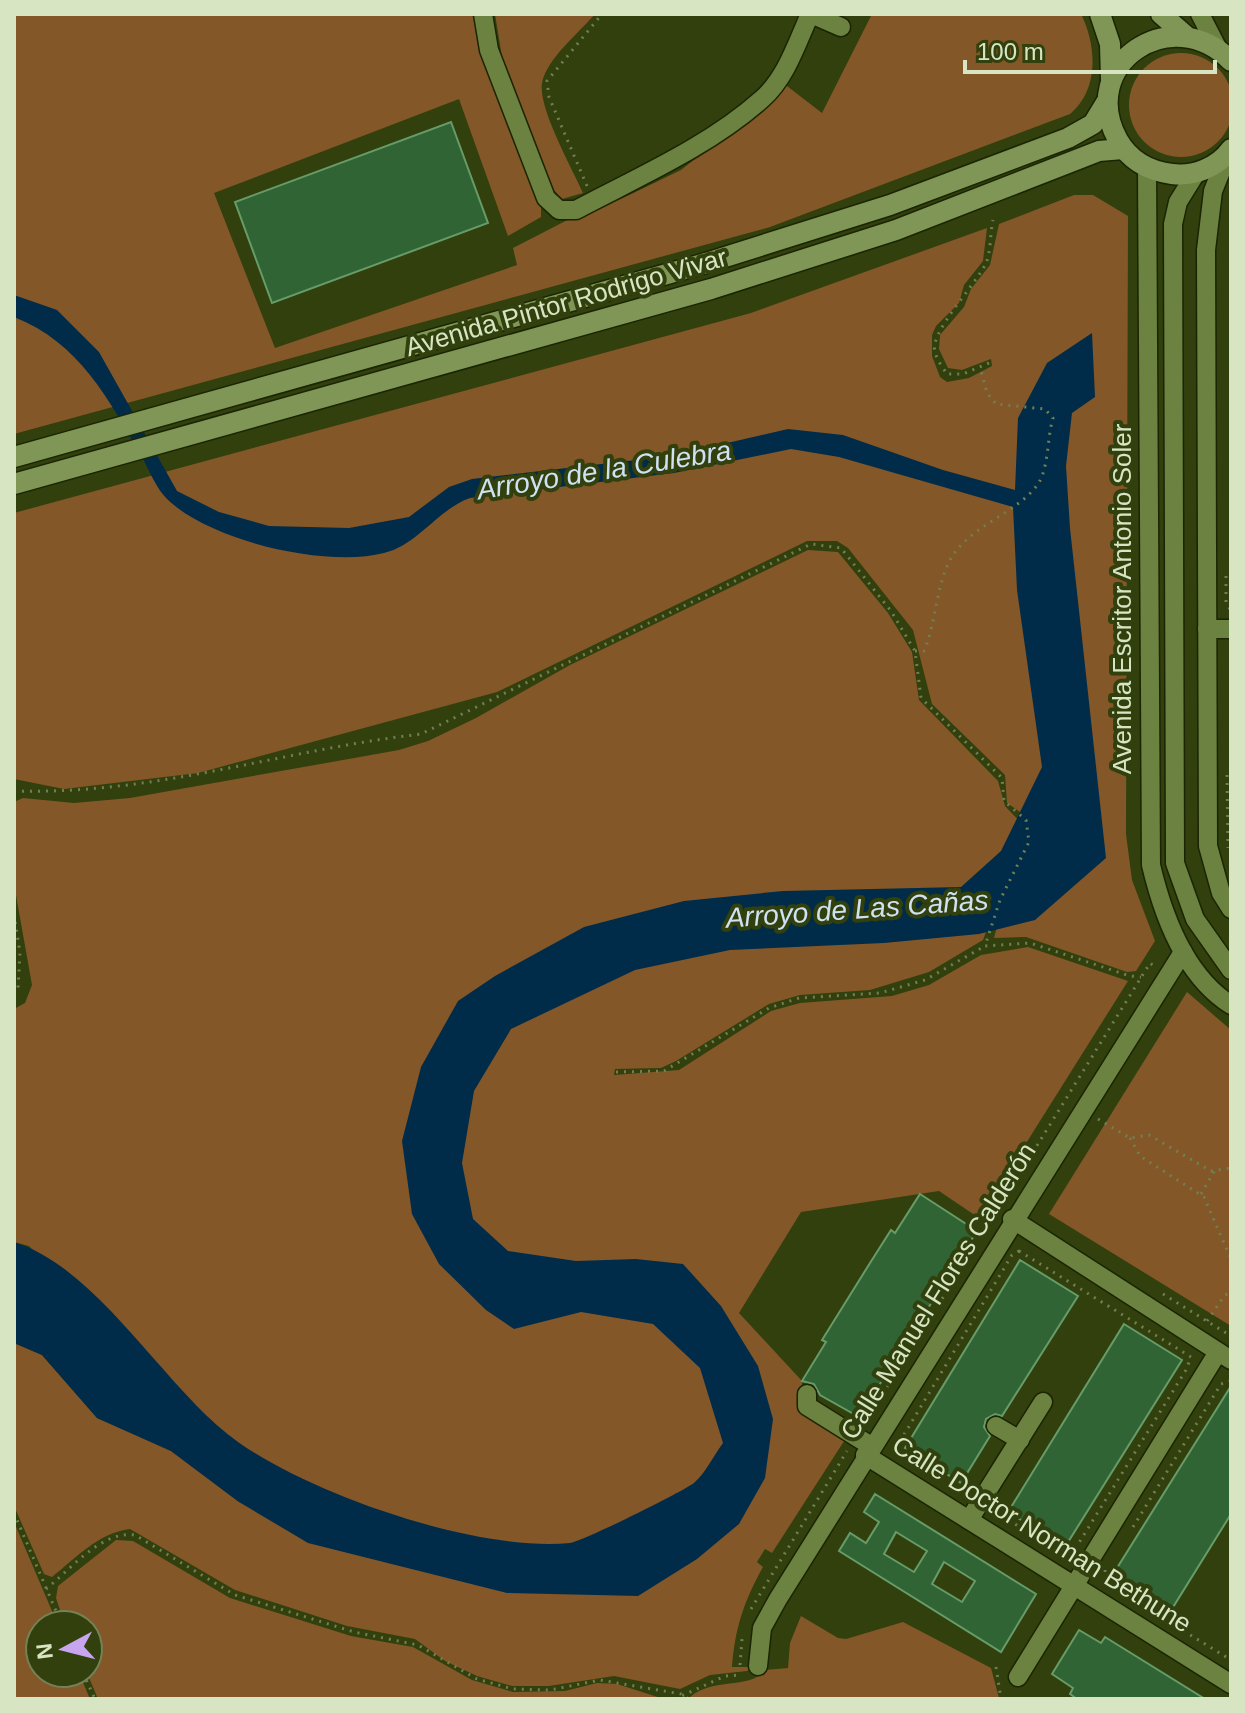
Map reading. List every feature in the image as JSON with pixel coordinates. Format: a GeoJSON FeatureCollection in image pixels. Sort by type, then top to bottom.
{"type":"FeatureCollection","features":[{"type":"Feature","properties":{"kind":"main road"},"geometry":{"type":"LineString","coordinates":[[1100,14],[1110,44],[1111,80],[1107,101],[1110,125],[1123,149],[1147,168],[1180,175],[1196,173],[1229,151]]}},
{"type":"Feature","properties":{"kind":"main road"},"geometry":{"type":"LineString","coordinates":[[1161,14],[1185,35],[1225,52]]}},
{"type":"Feature","properties":{"kind":"main road"},"geometry":{"type":"LineString","coordinates":[[1111,80],[1120,64],[1148,41],[1185,35]]}},
{"type":"Feature","properties":{"kind":"main road","name":"Avenida Pintor Rodrigo Vivar"},"geometry":{"type":"LineString","coordinates":[[14,457],[706,263],[890,205],[1068,138],[1093,124],[1107,101]]}},
{"type":"Feature","properties":{"kind":"main road","name":"Avenida Pintor Rodrigo Vivar"},"geometry":{"type":"LineString","coordinates":[[14,484],[711,289],[896,230],[1099,151],[1123,149]]}},
{"type":"Feature","properties":{"kind":"street"},"geometry":{"type":"LineString","coordinates":[[483,14],[489,50],[546,198],[559,210],[576,210],[685,152],[763,98],[787,66],[811,14],[841,27]]}},
{"type":"Feature","properties":{"kind":"street"},"geometry":{"type":"LineString","coordinates":[[1200,14],[1225,52]]}},
{"type":"Feature","properties":{"kind":"street"},"geometry":{"type":"LineString","coordinates":[[1229,151],[1213,191],[1206,250],[1208,846],[1221,893],[1231,909]]}},
{"type":"Feature","properties":{"kind":"street","name":"Avenida Escritor Antonio Soler"},"geometry":{"type":"LineString","coordinates":[[1147,168],[1148,832],[1159,899],[1183,952],[1205,983],[1231,1005]]}},
{"type":"Feature","properties":{"kind":"street","name":"Avenida Escritor Antonio Soler"},"geometry":{"type":"LineString","coordinates":[[1196,173],[1178,202],[1173,224],[1175,863],[1195,919],[1231,970]]}},
{"type":"Feature","properties":{"kind":"street"},"geometry":{"type":"LineString","coordinates":[[1207,629],[1231,629]]}},
{"type":"Feature","properties":{"kind":"street","name":"Calle Manuel Flores Calderón"},"geometry":{"type":"LineString","coordinates":[[758,1666],[762,1628],[1012,1219],[1090,1114],[1161,984],[1183,952]]}},
{"type":"Feature","properties":{"kind":"street"},"geometry":{"type":"LineString","coordinates":[[1012,1219],[1224,1356],[1074,1585],[1018,1677]]}},
{"type":"Feature","properties":{"kind":"street","name":"Calle Doctor Norman Bethune"},"geometry":{"type":"LineString","coordinates":[[807,1394],[807,1406],[969,1520],[1231,1684]]}},
{"type":"Feature","properties":{"kind":"street"},"geometry":{"type":"LineString","coordinates":[[969,1520],[1043,1402]]}},
{"type":"Feature","properties":{"kind":"street"},"geometry":{"type":"LineString","coordinates":[[996,1426],[1020,1440]]}},
{"type":"Feature","properties":{"kind":"path"},"geometry":{"type":"LineString","coordinates":[[593,200],[549,97],[547,81],[602,14]]}},
{"type":"Feature","properties":{"kind":"path"},"geometry":{"type":"LineString","coordinates":[[989,363],[963,374],[947,374],[934,351],[936,331],[962,303],[968,286],[986,263],[993,220]]}},
{"type":"Feature","properties":{"kind":"path"},"geometry":{"type":"LineString","coordinates":[[915,651],[924,651],[949,563],[964,541],[1037,486],[1044,470],[1053,418],[1045,409],[996,404],[987,393],[980,367]]}},
{"type":"Feature","properties":{"kind":"path"},"geometry":{"type":"LineString","coordinates":[[14,791],[70,793],[196,777],[354,742],[421,734],[811,544],[841,548],[891,611],[915,651],[921,698],[1002,778],[1004,801],[1026,820],[1029,842],[1000,900],[985,946]]}},
{"type":"Feature","properties":{"kind":"path"},"geometry":{"type":"LineString","coordinates":[[14,914],[20,953],[18,988],[14,992]]}},
{"type":"Feature","properties":{"kind":"path"},"geometry":{"type":"LineString","coordinates":[[616,1072],[664,1071],[769,1008],[799,998],[880,993],[925,980],[985,946],[1030,943],[1161,984]]}},
{"type":"Feature","properties":{"kind":"path"},"geometry":{"type":"LineString","coordinates":[[1089,1130],[1090,1114],[1130,1138],[1140,1156],[1201,1194],[1231,1259]]}},
{"type":"Feature","properties":{"kind":"path"},"geometry":{"type":"LineString","coordinates":[[1130,1138],[1149,1135],[1211,1171],[1231,1168]]}},
{"type":"Feature","properties":{"kind":"path"},"geometry":{"type":"LineString","coordinates":[[1201,1194],[1216,1170]]}},
{"type":"Feature","properties":{"kind":"path"},"geometry":{"type":"LineString","coordinates":[[1155,1289],[1231,1336]]}},
{"type":"Feature","properties":{"kind":"path"},"geometry":{"type":"LineString","coordinates":[[1207,1321],[1225,1295],[1231,1293]]}},
{"type":"Feature","properties":{"kind":"path"},"geometry":{"type":"LineString","coordinates":[[1126,1538],[1221,1384],[1231,1381]]}},
{"type":"Feature","properties":{"kind":"path"},"geometry":{"type":"LineString","coordinates":[[14,1513],[55,1609]]}},
{"type":"Feature","properties":{"kind":"path"},"geometry":{"type":"LineString","coordinates":[[46,1589],[107,1540],[124,1533],[135,1535],[235,1595],[354,1632],[418,1645],[477,1679],[513,1689],[550,1690],[600,1680],[681,1694],[689,1699]]}},
{"type":"Feature","properties":{"kind":"path"},"geometry":{"type":"LineString","coordinates":[[1109,1565],[1104,1575],[1106,1583],[1231,1660]]}},
{"type":"Feature","properties":{"kind":"path"},"geometry":{"type":"LineString","coordinates":[[675,1699],[725,1676],[748,1675],[758,1666]]}},
{"type":"Feature","properties":{"kind":"path"},"geometry":{"type":"LineString","coordinates":[[996,1667],[1001,1699]]}},
{"type":"Feature","properties":{"kind":"shaded area"},"geometry":{"type":"Polygon","coordinates":[[[14,14],[473,14],[490,76],[541,201],[541,217],[508,236],[459,99],[214,193],[275,348],[517,265],[513,248],[583,212],[598,210],[681,170],[787,86],[822,113],[872,14],[1081,14],[1090,40],[1092,67],[1086,93],[1070,114],[770,227],[14,434],[14,14]]]}},
{"type":"Feature","properties":{"kind":"shaded area"},"geometry":{"type":"Polygon","coordinates":[[[495,14],[595,14],[550,64],[542,83],[550,122],[583,193],[562,199],[554,190],[503,63],[495,14]]]}},
{"type":"Feature","properties":{"kind":"shaded area"},"geometry":{"type":"Polygon","coordinates":[[[1181,53],[1201,57],[1218,68],[1229,85],[1233,105],[1229,125],[1218,142],[1201,153],[1181,157],[1161,153],[1144,142],[1133,125],[1129,105],[1133,85],[1144,68],[1161,57],[1181,53]]]}},
{"type":"Feature","properties":{"kind":"shaded area"},"geometry":{"type":"Polygon","coordinates":[[[1074,195],[1093,195],[1128,216],[1126,834],[1132,880],[1155,941],[1136,971],[1127,972],[1026,937],[994,938],[1026,816],[1007,803],[1005,775],[932,704],[913,630],[848,548],[837,541],[807,541],[497,692],[198,773],[64,789],[14,779],[14,513],[751,313],[987,228],[983,261],[964,285],[959,303],[936,326],[932,335],[932,356],[940,377],[947,382],[969,378],[992,366],[991,359],[962,370],[948,368],[939,349],[940,335],[964,307],[971,289],[990,265],[999,224],[1074,195]]]}},
{"type":"Feature","properties":{"kind":"shaded area"},"geometry":{"type":"Polygon","coordinates":[[[808,550],[838,552],[888,613],[912,652],[919,700],[998,781],[1005,806],[1025,827],[983,940],[929,972],[870,990],[800,995],[769,1004],[661,1068],[615,1069],[614,1075],[679,1070],[771,1011],[800,1003],[892,996],[929,985],[981,955],[1028,947],[1128,981],[979,1218],[939,1191],[801,1212],[739,1313],[802,1381],[802,1408],[846,1438],[772,1553],[765,1549],[757,1562],[763,1567],[742,1615],[732,1667],[752,1667],[747,1671],[710,1675],[680,1689],[614,1676],[549,1686],[512,1686],[477,1676],[445,1661],[415,1639],[347,1626],[235,1590],[130,1529],[98,1541],[52,1577],[44,1574],[14,1506],[14,1343],[42,1355],[97,1418],[171,1451],[239,1502],[292,1513],[29,1246],[14,1242],[14,1009],[25,1003],[32,985],[14,884],[14,802],[23,798],[74,803],[130,798],[399,750],[428,741],[570,665],[808,550]]]}},
{"type":"Feature","properties":{"kind":"shaded area"},"geometry":{"type":"Polygon","coordinates":[[[1187,992],[1231,1030],[1231,1326],[1049,1214],[1187,992]]]}},
{"type":"Feature","properties":{"kind":"shaded area"},"geometry":{"type":"Polygon","coordinates":[[[14,1522],[51,1609],[24,1609],[24,1689],[86,1689],[90,1699],[14,1699],[14,1522]]]}},
{"type":"Feature","properties":{"kind":"shaded area"},"geometry":{"type":"Polygon","coordinates":[[[116,1540],[133,1541],[230,1598],[351,1636],[413,1647],[472,1680],[513,1692],[565,1691],[597,1683],[617,1684],[664,1699],[98,1699],[94,1689],[104,1689],[104,1609],[60,1609],[56,1598],[58,1586],[116,1540]]]}},
{"type":"Feature","properties":{"kind":"shaded area"},"geometry":{"type":"Polygon","coordinates":[[[801,1616],[838,1638],[846,1639],[903,1622],[991,1668],[999,1698],[690,1697],[709,1687],[750,1680],[765,1670],[788,1668],[790,1643],[801,1616]]]}},
{"type":"Feature","properties":{"kind":"water"},"geometry":{"type":"Polygon","coordinates":[[[14,295],[57,310],[99,352],[177,491],[219,512],[269,526],[349,528],[409,517],[449,487],[472,479],[671,456],[788,429],[843,435],[943,470],[1015,490],[1018,418],[1047,363],[1092,333],[1095,397],[1072,413],[1066,466],[1106,858],[1035,920],[979,934],[884,943],[730,950],[635,970],[511,1029],[474,1091],[462,1163],[473,1219],[508,1251],[576,1261],[636,1259],[683,1264],[721,1306],[758,1366],[773,1419],[765,1478],[739,1524],[697,1559],[638,1596],[507,1593],[308,1543],[239,1502],[171,1451],[97,1418],[42,1355],[14,1343],[14,1242],[45,1256],[75,1277],[103,1303],[184,1393],[238,1442],[309,1482],[352,1500],[398,1516],[490,1539],[570,1543],[634,1515],[695,1482],[723,1443],[700,1368],[653,1324],[581,1312],[514,1329],[486,1310],[439,1264],[412,1214],[402,1141],[421,1067],[458,1001],[495,976],[584,927],[684,901],[783,891],[961,887],[1001,851],[1042,767],[1017,590],[1013,507],[839,457],[791,449],[674,473],[470,498],[448,510],[407,543],[384,553],[360,557],[301,554],[239,538],[211,527],[186,514],[167,499],[117,414],[75,357],[37,328],[14,317],[14,295]]]}},
{"type":"Feature","properties":{"kind":"building"},"geometry":{"type":"Polygon","coordinates":[[[451,122],[488,223],[272,303],[235,202],[451,122]]]}},
{"type":"Feature","properties":{"kind":"building"},"geometry":{"type":"Polygon","coordinates":[[[920,1194],[977,1231],[859,1417],[820,1395],[814,1384],[802,1381],[826,1342],[822,1340],[870,1263],[891,1230],[895,1233],[920,1194]]]}},
{"type":"Feature","properties":{"kind":"building"},"geometry":{"type":"Polygon","coordinates":[[[1020,1260],[1078,1296],[1002,1416],[995,1414],[986,1419],[984,1427],[990,1436],[961,1483],[905,1448],[1020,1260]]]}},
{"type":"Feature","properties":{"kind":"building"},"geometry":{"type":"Polygon","coordinates":[[[1124,1324],[1182,1360],[1065,1547],[1008,1512],[1124,1324]]]}},
{"type":"Feature","properties":{"kind":"building"},"geometry":{"type":"Polygon","coordinates":[[[1231,1386],[1231,1514],[1170,1612],[1112,1576],[1231,1386]]]}},
{"type":"Feature","properties":{"kind":"building"},"geometry":{"type":"Polygon","coordinates":[[[875,1494],[1036,1594],[1001,1652],[839,1551],[850,1533],[866,1543],[879,1522],[864,1512],[875,1494]],[[896,1532],[884,1554],[914,1572],[927,1551],[896,1532]],[[944,1562],[932,1584],[962,1602],[975,1581],[944,1562]]]}},
{"type":"Feature","properties":{"kind":"building"},"geometry":{"type":"Polygon","coordinates":[[[1079,1630],[1101,1643],[1105,1637],[1205,1699],[1077,1699],[1070,1694],[1073,1688],[1052,1674],[1079,1630]]]}},
{"type":"Feature","properties":{"kind":"water label","name":"Arroyo de la Culebra"},"geometry":{"type":"Point","coordinates":[604,470]}},
{"type":"Feature","properties":{"kind":"water label","name":"Arroyo de Las Cañas"},"geometry":{"type":"Point","coordinates":[857,909]}}]}
